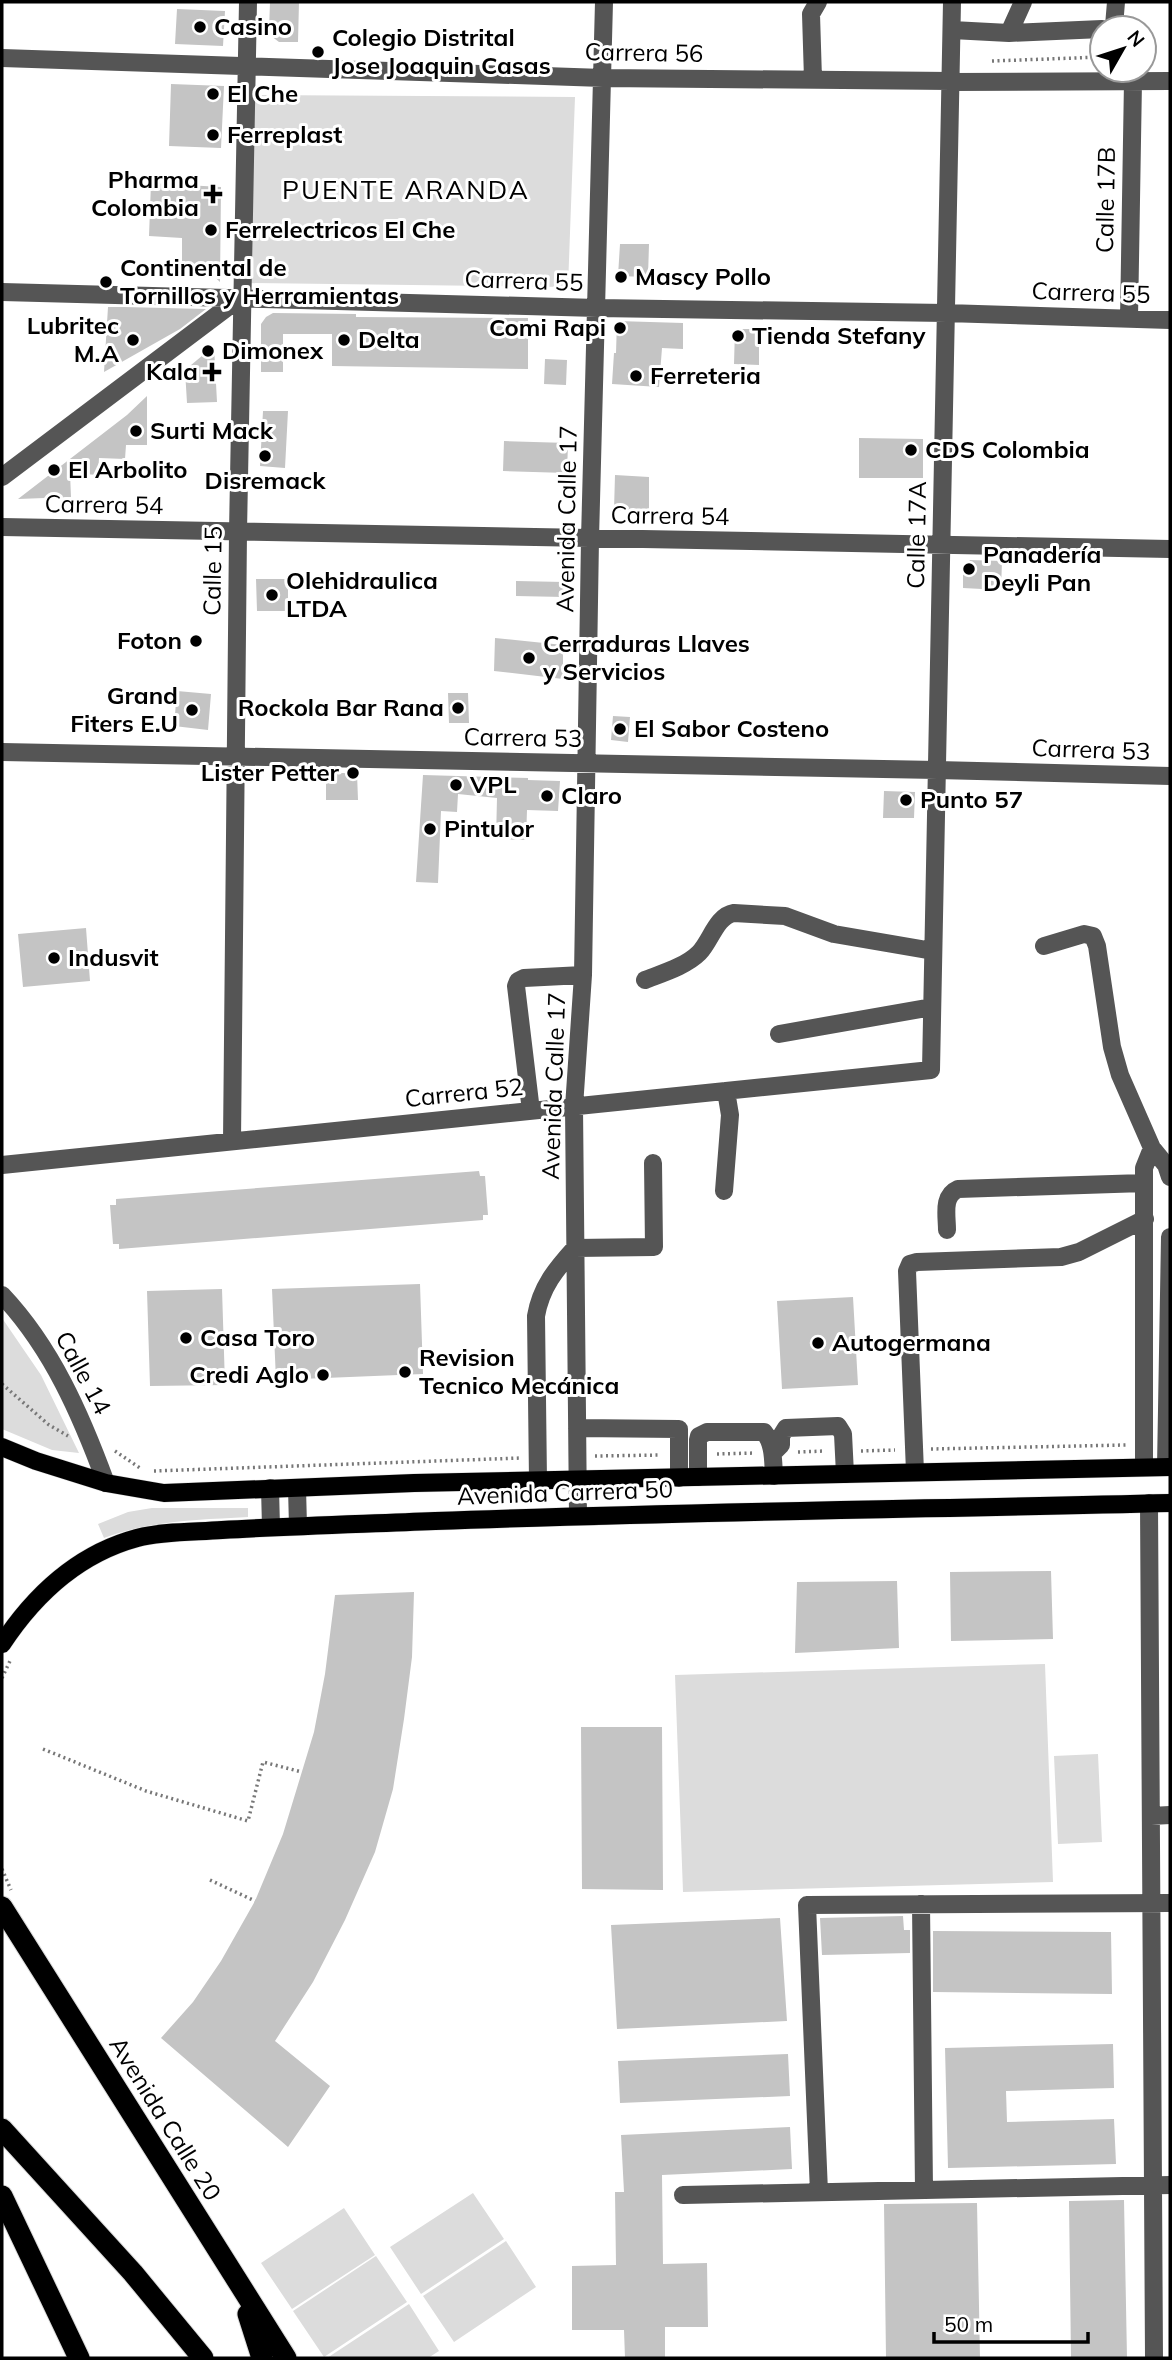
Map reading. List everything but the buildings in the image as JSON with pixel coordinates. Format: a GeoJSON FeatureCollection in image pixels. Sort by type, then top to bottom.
{"type":"FeatureCollection","features":[{"type":"Feature","properties":{"kind":"highway","name":"Avenida Calle 20"},"geometry":{"type":"LineString","coordinates":[[2,1907],[286,2358]]}},
{"type":"Feature","properties":{"kind":"highway"},"geometry":{"type":"LineString","coordinates":[[2,2129],[133,2273],[203,2358]]}},
{"type":"Feature","properties":{"kind":"highway"},"geometry":{"type":"LineString","coordinates":[[2,2196],[79,2358]]}},
{"type":"Feature","properties":{"kind":"highway"},"geometry":{"type":"LineString","coordinates":[[237,2283],[262,2358]]}},
{"type":"Feature","properties":{"kind":"main road","name":"Avenida Carrera 50"},"geometry":{"type":"LineString","coordinates":[[2,1447],[36,1461],[106,1483],[164,1493],[538,1481],[1168,1467]]}},
{"type":"Feature","properties":{"kind":"main road","name":"Avenida Carrera 50"},"geometry":{"type":"LineString","coordinates":[[6,1652],[36,1599],[60,1578],[78,1564],[117,1545],[152,1535],[271,1527],[578,1516],[1170,1503]]}},
{"type":"Feature","properties":{"kind":"street","name":"Calle 15"},"geometry":{"type":"LineString","coordinates":[[232,1142],[237,532],[248,2]]}},
{"type":"Feature","properties":{"kind":"street","name":"Avenida Calle 17"},"geometry":{"type":"LineString","coordinates":[[578,1516],[574,1107],[583,975],[590,539],[604,2]]}},
{"type":"Feature","properties":{"kind":"street"},"geometry":{"type":"LineString","coordinates":[[813,79],[811,14],[818,2]]}},
{"type":"Feature","properties":{"kind":"street","name":"Calle 17A"},"geometry":{"type":"LineString","coordinates":[[931,1070],[952,2]]}},
{"type":"Feature","properties":{"kind":"street"},"geometry":{"type":"LineString","coordinates":[[1009,33],[1023,2]]}},
{"type":"Feature","properties":{"kind":"street"},"geometry":{"type":"LineString","coordinates":[[951,30],[1009,33],[1088,30]]}},
{"type":"Feature","properties":{"kind":"street","name":"Carrera 56"},"geometry":{"type":"LineString","coordinates":[[2,58],[603,78],[1088,81]]}},
{"type":"Feature","properties":{"kind":"street","name":"Calle 17B"},"geometry":{"type":"LineString","coordinates":[[1129,320],[1133,84]]}},
{"type":"Feature","properties":{"kind":"street","name":"Carrera 55"},"geometry":{"type":"LineString","coordinates":[[2,292],[1170,320]]}},
{"type":"Feature","properties":{"kind":"street"},"geometry":{"type":"LineString","coordinates":[[2,477],[241,298]]}},
{"type":"Feature","properties":{"kind":"street","name":"Carrera 54"},"geometry":{"type":"LineString","coordinates":[[2,527],[1170,550]]}},
{"type":"Feature","properties":{"kind":"street","name":"Carrera 53"},"geometry":{"type":"LineString","coordinates":[[2,752],[1170,776]]}},
{"type":"Feature","properties":{"kind":"street"},"geometry":{"type":"LineString","coordinates":[[645,980],[690,961],[704,947],[722,919],[727,914],[734,913],[796,918],[834,934],[933,951]]}},
{"type":"Feature","properties":{"kind":"street"},"geometry":{"type":"LineString","coordinates":[[1044,946],[1084,934],[1093,936],[1097,946],[1112,1048],[1130,1100],[1152,1148],[1166,1165],[1170,1177]]}},
{"type":"Feature","properties":{"kind":"street"},"geometry":{"type":"LineString","coordinates":[[531,1111],[516,986],[518,981],[524,978],[583,975]]}},
{"type":"Feature","properties":{"kind":"street"},"geometry":{"type":"LineString","coordinates":[[779,1034],[932,1007]]}},
{"type":"Feature","properties":{"kind":"street","name":"Carrera 52"},"geometry":{"type":"LineString","coordinates":[[2,1165],[931,1070]]}},
{"type":"Feature","properties":{"kind":"street"},"geometry":{"type":"LineString","coordinates":[[724,1191],[730,1115],[726,1091]]}},
{"type":"Feature","properties":{"kind":"street"},"geometry":{"type":"LineString","coordinates":[[1144,1468],[1144,1168],[1152,1148]]}},
{"type":"Feature","properties":{"kind":"street"},"geometry":{"type":"LineString","coordinates":[[538,1481],[538,1304],[547,1281],[575,1248],[654,1247],[653,1163]]}},
{"type":"Feature","properties":{"kind":"street"},"geometry":{"type":"LineString","coordinates":[[947,1230],[947,1199],[951,1192],[958,1189],[1144,1183]]}},
{"type":"Feature","properties":{"kind":"street"},"geometry":{"type":"LineString","coordinates":[[915,1472],[907,1271],[910,1264],[1061,1257],[1079,1252],[1145,1219]]}},
{"type":"Feature","properties":{"kind":"street"},"geometry":{"type":"LineString","coordinates":[[1168,1467],[1170,1237]]}},
{"type":"Feature","properties":{"kind":"street","name":"Calle 14"},"geometry":{"type":"LineString","coordinates":[[2,1295],[30,1328],[69,1394],[86,1429],[106,1483]]}},
{"type":"Feature","properties":{"kind":"street"},"geometry":{"type":"LineString","coordinates":[[773,1452],[781,1445],[781,1436],[786,1428],[838,1426],[842,1434],[845,1474]]}},
{"type":"Feature","properties":{"kind":"street"},"geometry":{"type":"LineString","coordinates":[[577,1428],[680,1429],[680,1478]]}},
{"type":"Feature","properties":{"kind":"street"},"geometry":{"type":"LineString","coordinates":[[698,1477],[698,1440],[703,1433],[764,1433],[768,1436],[773,1452],[774,1476]]}},
{"type":"Feature","properties":{"kind":"street"},"geometry":{"type":"LineString","coordinates":[[270,1488],[271,1527]]}},
{"type":"Feature","properties":{"kind":"street"},"geometry":{"type":"LineString","coordinates":[[297,1488],[298,1526]]}},
{"type":"Feature","properties":{"kind":"street"},"geometry":{"type":"LineString","coordinates":[[1149,1503],[1152,1903],[1162,2185],[1154,2358]]}},
{"type":"Feature","properties":{"kind":"street"},"geometry":{"type":"LineString","coordinates":[[1151,1816],[1170,1815]]}},
{"type":"Feature","properties":{"kind":"street"},"geometry":{"type":"LineString","coordinates":[[819,2192],[807,1905],[1170,1903]]}},
{"type":"Feature","properties":{"kind":"street"},"geometry":{"type":"LineString","coordinates":[[921,1904],[924,2190]]}},
{"type":"Feature","properties":{"kind":"street"},"geometry":{"type":"LineString","coordinates":[[683,2195],[1162,2185]]}},
{"type":"Feature","properties":{"kind":"path"},"geometry":{"type":"LineString","coordinates":[[985,61],[1088,57]]}},
{"type":"Feature","properties":{"kind":"path"},"geometry":{"type":"LineString","coordinates":[[2,1384],[49,1425],[66,1436]]}},
{"type":"Feature","properties":{"kind":"path"},"geometry":{"type":"LineString","coordinates":[[111,1446],[136,1467],[154,1471],[518,1458]]}},
{"type":"Feature","properties":{"kind":"path"},"geometry":{"type":"LineString","coordinates":[[588,1457],[628,1456]]}},
{"type":"Feature","properties":{"kind":"path"},"geometry":{"type":"LineString","coordinates":[[2,1678],[6,1652]]}},
{"type":"Feature","properties":{"kind":"path"},"geometry":{"type":"LineString","coordinates":[[43,1749],[146,1791],[248,1821],[263,1762],[302,1772]]}},
{"type":"Feature","properties":{"kind":"path"},"geometry":{"type":"LineString","coordinates":[[210,1880],[255,1901]]}},
{"type":"Feature","properties":{"kind":"shaded area"},"geometry":{"type":"Polygon","coordinates":[[[253,95],[575,97],[568,287],[244,283],[253,95]]]}},
{"type":"Feature","properties":{"kind":"shaded area"},"geometry":{"type":"Polygon","coordinates":[[[2,1318],[41,1375],[79,1453],[52,1450],[2,1429],[2,1318]]]}},
{"type":"Feature","properties":{"kind":"shaded area"},"geometry":{"type":"Polygon","coordinates":[[[152,1508],[248,1508],[248,1517],[158,1524],[104,1538],[98,1524],[128,1512],[152,1508]]]}},
{"type":"Feature","properties":{"kind":"shaded area"},"geometry":{"type":"Polygon","coordinates":[[[1045,1664],[1053,1882],[683,1892],[675,1675],[1045,1664]]]}},
{"type":"Feature","properties":{"kind":"shaded area"},"geometry":{"type":"Polygon","coordinates":[[[1098,1754],[1102,1842],[1058,1844],[1054,1756],[1098,1754]]]}},
{"type":"Feature","properties":{"kind":"shaded area"},"geometry":{"type":"Polygon","coordinates":[[[473,2193],[504,2239],[421,2294],[390,2247],[473,2193]]]}},
{"type":"Feature","properties":{"kind":"shaded area"},"geometry":{"type":"Polygon","coordinates":[[[344,2208],[375,2255],[292,2309],[261,2263],[344,2208]]]}},
{"type":"Feature","properties":{"kind":"shaded area"},"geometry":{"type":"Polygon","coordinates":[[[506,2241],[536,2287],[454,2342],[423,2296],[506,2241]]]}},
{"type":"Feature","properties":{"kind":"shaded area"},"geometry":{"type":"Polygon","coordinates":[[[376,2256],[407,2302],[324,2357],[293,2311],[376,2256]]]}},
{"type":"Feature","properties":{"kind":"shaded area"},"geometry":{"type":"Polygon","coordinates":[[[409,2304],[439,2351],[428,2358],[327,2358],[409,2304]]]}},
{"type":"Feature","properties":{"kind":"place","name":"Casino"},"geometry":{"type":"Point","coordinates":[200,27]}},
{"type":"Feature","properties":{"kind":"place","name":"Colegio Distrital Jose Joaquin Casas"},"geometry":{"type":"Point","coordinates":[318,52]}},
{"type":"Feature","properties":{"kind":"place","name":"El Che"},"geometry":{"type":"Point","coordinates":[213,94]}},
{"type":"Feature","properties":{"kind":"place","name":"Ferreplast"},"geometry":{"type":"Point","coordinates":[213,135]}},
{"type":"Feature","properties":{"kind":"place","name":"Pharma Colombia"},"geometry":{"type":"Point","coordinates":[213,194]}},
{"type":"Feature","properties":{"kind":"place","name":"Ferrelectricos El Che"},"geometry":{"type":"Point","coordinates":[211,230]}},
{"type":"Feature","properties":{"kind":"place","name":"Mascy Pollo"},"geometry":{"type":"Point","coordinates":[621,277]}},
{"type":"Feature","properties":{"kind":"place","name":"Continental de Tornillos y Herramientas"},"geometry":{"type":"Point","coordinates":[106,282]}},
{"type":"Feature","properties":{"kind":"place","name":"Comi Rapi"},"geometry":{"type":"Point","coordinates":[620,328]}},
{"type":"Feature","properties":{"kind":"place","name":"Tienda Stefany"},"geometry":{"type":"Point","coordinates":[738,336]}},
{"type":"Feature","properties":{"kind":"place","name":"Lubritec M.A"},"geometry":{"type":"Point","coordinates":[133,340]}},
{"type":"Feature","properties":{"kind":"place","name":"Delta"},"geometry":{"type":"Point","coordinates":[344,340]}},
{"type":"Feature","properties":{"kind":"place","name":"Dimonex"},"geometry":{"type":"Point","coordinates":[208,351]}},
{"type":"Feature","properties":{"kind":"place","name":"Kala"},"geometry":{"type":"Point","coordinates":[212,372]}},
{"type":"Feature","properties":{"kind":"place","name":"Ferreteria"},"geometry":{"type":"Point","coordinates":[636,376]}},
{"type":"Feature","properties":{"kind":"place","name":"Surti Mack"},"geometry":{"type":"Point","coordinates":[136,431]}},
{"type":"Feature","properties":{"kind":"place","name":"CDS Colombia"},"geometry":{"type":"Point","coordinates":[911,450]}},
{"type":"Feature","properties":{"kind":"place","name":"Disremack"},"geometry":{"type":"Point","coordinates":[265,456]}},
{"type":"Feature","properties":{"kind":"place","name":"El Arbolito"},"geometry":{"type":"Point","coordinates":[54,470]}},
{"type":"Feature","properties":{"kind":"place","name":"Panadería Deyli Pan"},"geometry":{"type":"Point","coordinates":[969,569]}},
{"type":"Feature","properties":{"kind":"place","name":"Olehidraulica LTDA"},"geometry":{"type":"Point","coordinates":[272,595]}},
{"type":"Feature","properties":{"kind":"place","name":"Foton"},"geometry":{"type":"Point","coordinates":[196,641]}},
{"type":"Feature","properties":{"kind":"place","name":"Cerraduras Llaves y Servicios"},"geometry":{"type":"Point","coordinates":[529,658]}},
{"type":"Feature","properties":{"kind":"place","name":"Rockola Bar Rana"},"geometry":{"type":"Point","coordinates":[458,708]}},
{"type":"Feature","properties":{"kind":"place","name":"Grand Fiters E.U"},"geometry":{"type":"Point","coordinates":[192,710]}},
{"type":"Feature","properties":{"kind":"place","name":"El Sabor Costeno"},"geometry":{"type":"Point","coordinates":[620,729]}},
{"type":"Feature","properties":{"kind":"place","name":"Lister Petter"},"geometry":{"type":"Point","coordinates":[353,773]}},
{"type":"Feature","properties":{"kind":"place","name":"VPL"},"geometry":{"type":"Point","coordinates":[456,785]}},
{"type":"Feature","properties":{"kind":"place","name":"Claro"},"geometry":{"type":"Point","coordinates":[547,796]}},
{"type":"Feature","properties":{"kind":"place","name":"Punto 57"},"geometry":{"type":"Point","coordinates":[906,800]}},
{"type":"Feature","properties":{"kind":"place","name":"Pintulor"},"geometry":{"type":"Point","coordinates":[430,829]}},
{"type":"Feature","properties":{"kind":"place","name":"Indusvit"},"geometry":{"type":"Point","coordinates":[54,958]}},
{"type":"Feature","properties":{"kind":"place","name":"Casa Toro"},"geometry":{"type":"Point","coordinates":[186,1338]}},
{"type":"Feature","properties":{"kind":"place","name":"Autogermana"},"geometry":{"type":"Point","coordinates":[818,1343]}},
{"type":"Feature","properties":{"kind":"place","name":"Revision Tecnico Mecánica"},"geometry":{"type":"Point","coordinates":[405,1372]}},
{"type":"Feature","properties":{"kind":"place","name":"Credi Aglo"},"geometry":{"type":"Point","coordinates":[323,1375]}},
{"type":"Feature","properties":{"kind":"district","name":"PUENTE ARANDA"},"geometry":{"type":"Point","coordinates":[406,190]}}]}
